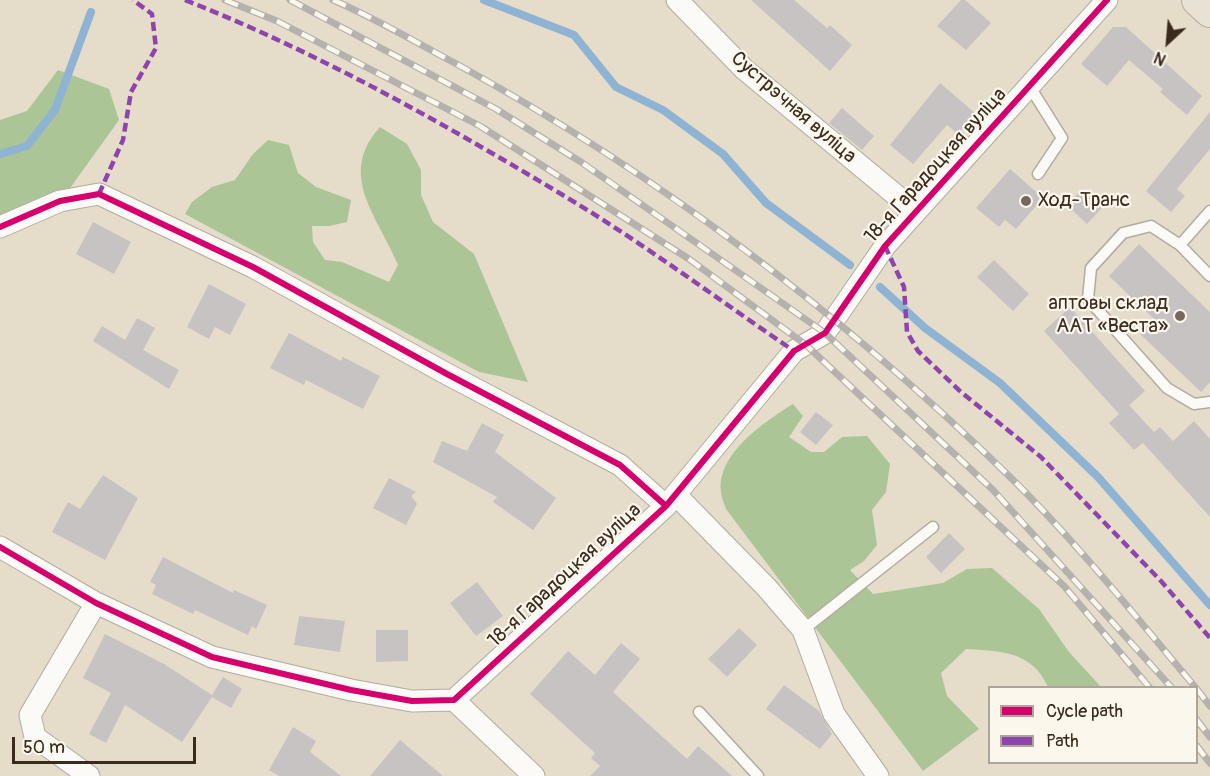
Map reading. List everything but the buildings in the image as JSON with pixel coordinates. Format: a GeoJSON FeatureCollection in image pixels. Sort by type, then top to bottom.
{"type":"FeatureCollection","features":[{"type":"Feature","properties":{"kind":"main road"},"geometry":{"type":"LineString","coordinates":[[1198,0],[1210,11]]}},
{"type":"Feature","properties":{"kind":"street","name":"Сустрэчная вуліца"},"geometry":{"type":"LineString","coordinates":[[677,0],[744,69],[915,211]]}},
{"type":"Feature","properties":{"kind":"street","name":"18-я Гарадоцкая вуліца"},"geometry":{"type":"LineString","coordinates":[[454,700],[671,500],[795,351],[825,333],[885,246],[1107,0]]}},
{"type":"Feature","properties":{"kind":"street"},"geometry":{"type":"LineString","coordinates":[[0,226],[60,201],[99,194],[253,267],[437,369],[620,465],[671,500],[767,588],[803,630],[834,714],[879,776]]}},
{"type":"Feature","properties":{"kind":"street"},"geometry":{"type":"LineString","coordinates":[[0,547],[96,603],[212,657],[351,690],[411,701],[454,700],[534,776]]}},
{"type":"Feature","properties":{"kind":"street"},"geometry":{"type":"LineString","coordinates":[[89,776],[35,737],[30,716],[96,603]]}},
{"type":"Feature","properties":{"kind":"lane"},"geometry":{"type":"LineString","coordinates":[[1030,87],[1062,138],[1038,174]]}},
{"type":"Feature","properties":{"kind":"lane"},"geometry":{"type":"LineString","coordinates":[[1180,246],[1210,211]]}},
{"type":"Feature","properties":{"kind":"lane"},"geometry":{"type":"LineString","coordinates":[[1210,276],[1180,246],[1151,226],[1124,233],[1091,268],[1088,299],[1167,388],[1194,404],[1210,402]]}},
{"type":"Feature","properties":{"kind":"lane"},"geometry":{"type":"LineString","coordinates":[[803,630],[933,527]]}},
{"type":"Feature","properties":{"kind":"lane"},"geometry":{"type":"LineString","coordinates":[[699,712],[758,776]]}},
{"type":"Feature","properties":{"kind":"green space"},"geometry":{"type":"Polygon","coordinates":[[[58,70],[109,89],[119,120],[65,195],[0,215],[0,120],[27,111],[58,70]]]}},
{"type":"Feature","properties":{"kind":"green space"},"geometry":{"type":"Polygon","coordinates":[[[380,127],[407,144],[421,170],[421,195],[433,222],[474,254],[528,382],[479,372],[185,214],[192,202],[212,187],[235,180],[253,154],[268,140],[289,145],[298,173],[316,187],[351,200],[347,222],[329,226],[312,226],[313,242],[325,260],[342,262],[389,282],[398,265],[372,213],[361,179],[362,162],[367,145],[380,127]]]}},
{"type":"Feature","properties":{"kind":"green space"},"geometry":{"type":"Polygon","coordinates":[[[793,404],[803,416],[789,437],[811,452],[824,452],[842,437],[867,436],[890,464],[886,492],[872,510],[877,545],[864,561],[850,570],[873,594],[943,583],[967,569],[992,568],[1039,609],[1069,652],[1100,686],[1047,686],[1033,666],[1014,655],[966,649],[941,673],[947,696],[979,729],[923,771],[726,509],[721,493],[722,477],[727,464],[745,440],[793,404]]]}},
{"type":"Feature","properties":{"kind":"waterway"},"geometry":{"type":"LineString","coordinates":[[484,0],[574,35],[616,87],[663,110],[723,154],[766,203],[850,265]]}},
{"type":"Feature","properties":{"kind":"waterway"},"geometry":{"type":"LineString","coordinates":[[0,154],[27,146],[55,110],[91,12]]}},
{"type":"Feature","properties":{"kind":"waterway"},"geometry":{"type":"LineString","coordinates":[[880,287],[925,328],[1000,383],[1098,477],[1210,605]]}},
{"type":"Feature","properties":{"kind":"railway"},"geometry":{"type":"LineString","coordinates":[[225,0],[277,21],[480,126],[689,259],[806,345],[1064,586],[1148,686]]}},
{"type":"Feature","properties":{"kind":"railway"},"geometry":{"type":"LineString","coordinates":[[290,0],[496,109],[581,162],[825,333],[993,490],[1170,686]]}},
{"type":"Feature","properties":{"kind":"railway"},"geometry":{"type":"LineString","coordinates":[[333,0],[382,23],[462,67],[536,109],[608,154],[748,252],[815,305],[945,416],[1032,499],[1104,579],[1194,686]]}},
{"type":"Feature","properties":{"kind":"railway"},"geometry":{"type":"LineString","coordinates":[[1198,691],[1210,706]]}},
{"type":"Feature","properties":{"kind":"railway"},"geometry":{"type":"LineString","coordinates":[[1198,722],[1210,737]]}},
{"type":"Feature","properties":{"kind":"railway"},"geometry":{"type":"LineString","coordinates":[[1198,748],[1210,763]]}},
{"type":"Feature","properties":{"kind":"marked path"},"geometry":{"type":"LineString","coordinates":[[99,194],[123,140],[131,92],[156,48],[152,14],[133,0]]}},
{"type":"Feature","properties":{"kind":"marked path"},"geometry":{"type":"LineString","coordinates":[[185,0],[336,68],[481,147],[604,221],[794,351]]}},
{"type":"Feature","properties":{"kind":"marked path"},"geometry":{"type":"LineString","coordinates":[[885,246],[904,287],[907,332],[918,351],[961,392],[1041,457],[1161,581],[1210,638]]}},
{"type":"Feature","properties":{"kind":"cycle path"},"geometry":{"type":"LineString","coordinates":[[0,547],[96,603],[212,657],[351,690],[412,701],[454,700],[666,506],[794,351],[825,333],[885,246],[1107,0]]}},
{"type":"Feature","properties":{"kind":"cycle path"},"geometry":{"type":"LineString","coordinates":[[0,227],[60,201],[99,194],[253,267],[447,374],[620,465],[666,506]]}},
{"type":"Feature","properties":{"kind":"place","name":"Ход-Транс"},"geometry":{"type":"Point","coordinates":[1026,201]}},
{"type":"Feature","properties":{"kind":"place","name":"аптовы склад ААТ «Веста»"},"geometry":{"type":"Point","coordinates":[1180,316]}}]}
